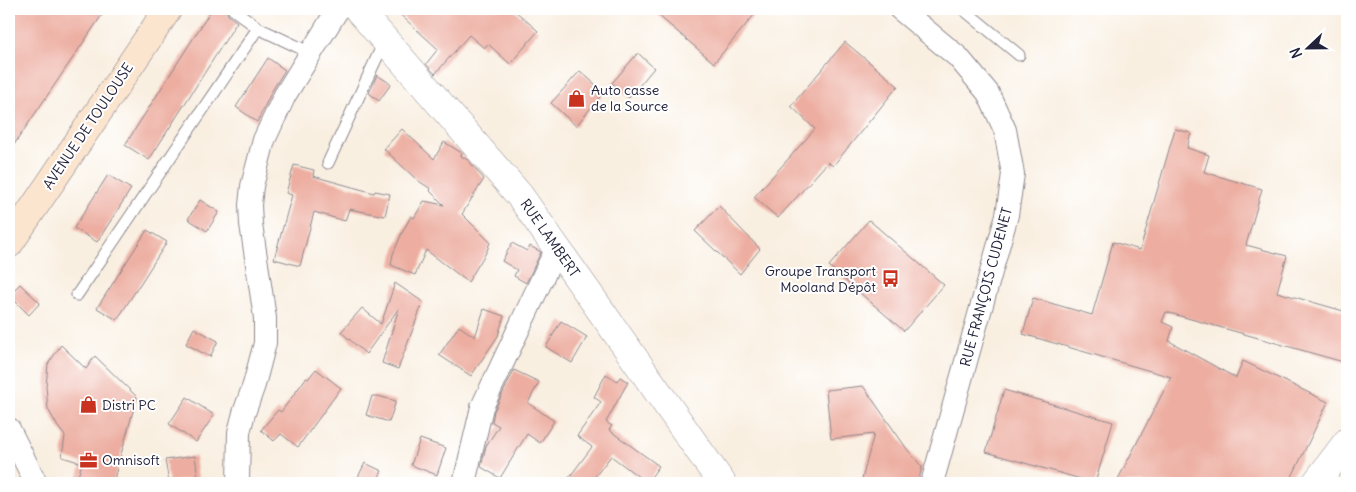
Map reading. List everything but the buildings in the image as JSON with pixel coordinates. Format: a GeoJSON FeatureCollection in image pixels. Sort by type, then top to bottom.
{"type":"FeatureCollection","features":[{"type":"Feature","properties":{"kind":"main road","name":"AVENUE DE TOULOUSE"},"geometry":{"type":"LineString","coordinates":[[9,244],[168,9]]}},
{"type":"Feature","properties":{"kind":"street"},"geometry":{"type":"LineString","coordinates":[[238,483],[239,432],[265,343],[265,318],[251,224],[252,186],[264,140],[285,95],[338,9]]}},
{"type":"Feature","properties":{"kind":"street","name":"RUE LAMBERT"},"geometry":{"type":"LineString","coordinates":[[358,9],[520,196],[720,482]]}},
{"type":"Feature","properties":{"kind":"street","name":"RUE FRANÇOIS CUDENET"},"geometry":{"type":"LineString","coordinates":[[900,9],[958,57],[988,93],[1006,130],[1013,174],[1007,216],[932,483]]}},
{"type":"Feature","properties":{"kind":"street"},"geometry":{"type":"LineString","coordinates":[[464,483],[482,408],[551,260],[560,252]]}},
{"type":"Feature","properties":{"kind":"street"},"geometry":{"type":"LineString","coordinates":[[9,430],[36,483]]}},
{"type":"Feature","properties":{"kind":"street"},"geometry":{"type":"LineString","coordinates":[[1316,483],[1347,442]]}},
{"type":"Feature","properties":{"kind":"lane"},"geometry":{"type":"LineString","coordinates":[[233,9],[258,28],[311,54]]}},
{"type":"Feature","properties":{"kind":"lane"},"geometry":{"type":"LineString","coordinates":[[963,9],[1019,55]]}},
{"type":"Feature","properties":{"kind":"lane"},"geometry":{"type":"LineString","coordinates":[[77,294],[258,28]]}},
{"type":"Feature","properties":{"kind":"lane"},"geometry":{"type":"LineString","coordinates":[[328,162],[385,40]]}},
{"type":"Feature","properties":{"kind":"place","name":"Auto casse de la Source"},"geometry":{"type":"Point","coordinates":[577,98]}},
{"type":"Feature","properties":{"kind":"place","name":"Groupe Transport Mooland Dépôt"},"geometry":{"type":"Point","coordinates":[890,279]}},
{"type":"Feature","properties":{"kind":"place","name":"Distri PC"},"geometry":{"type":"Point","coordinates":[88,405]}},
{"type":"Feature","properties":{"kind":"place","name":"Omnisoft"},"geometry":{"type":"Point","coordinates":[88,460]}}]}
